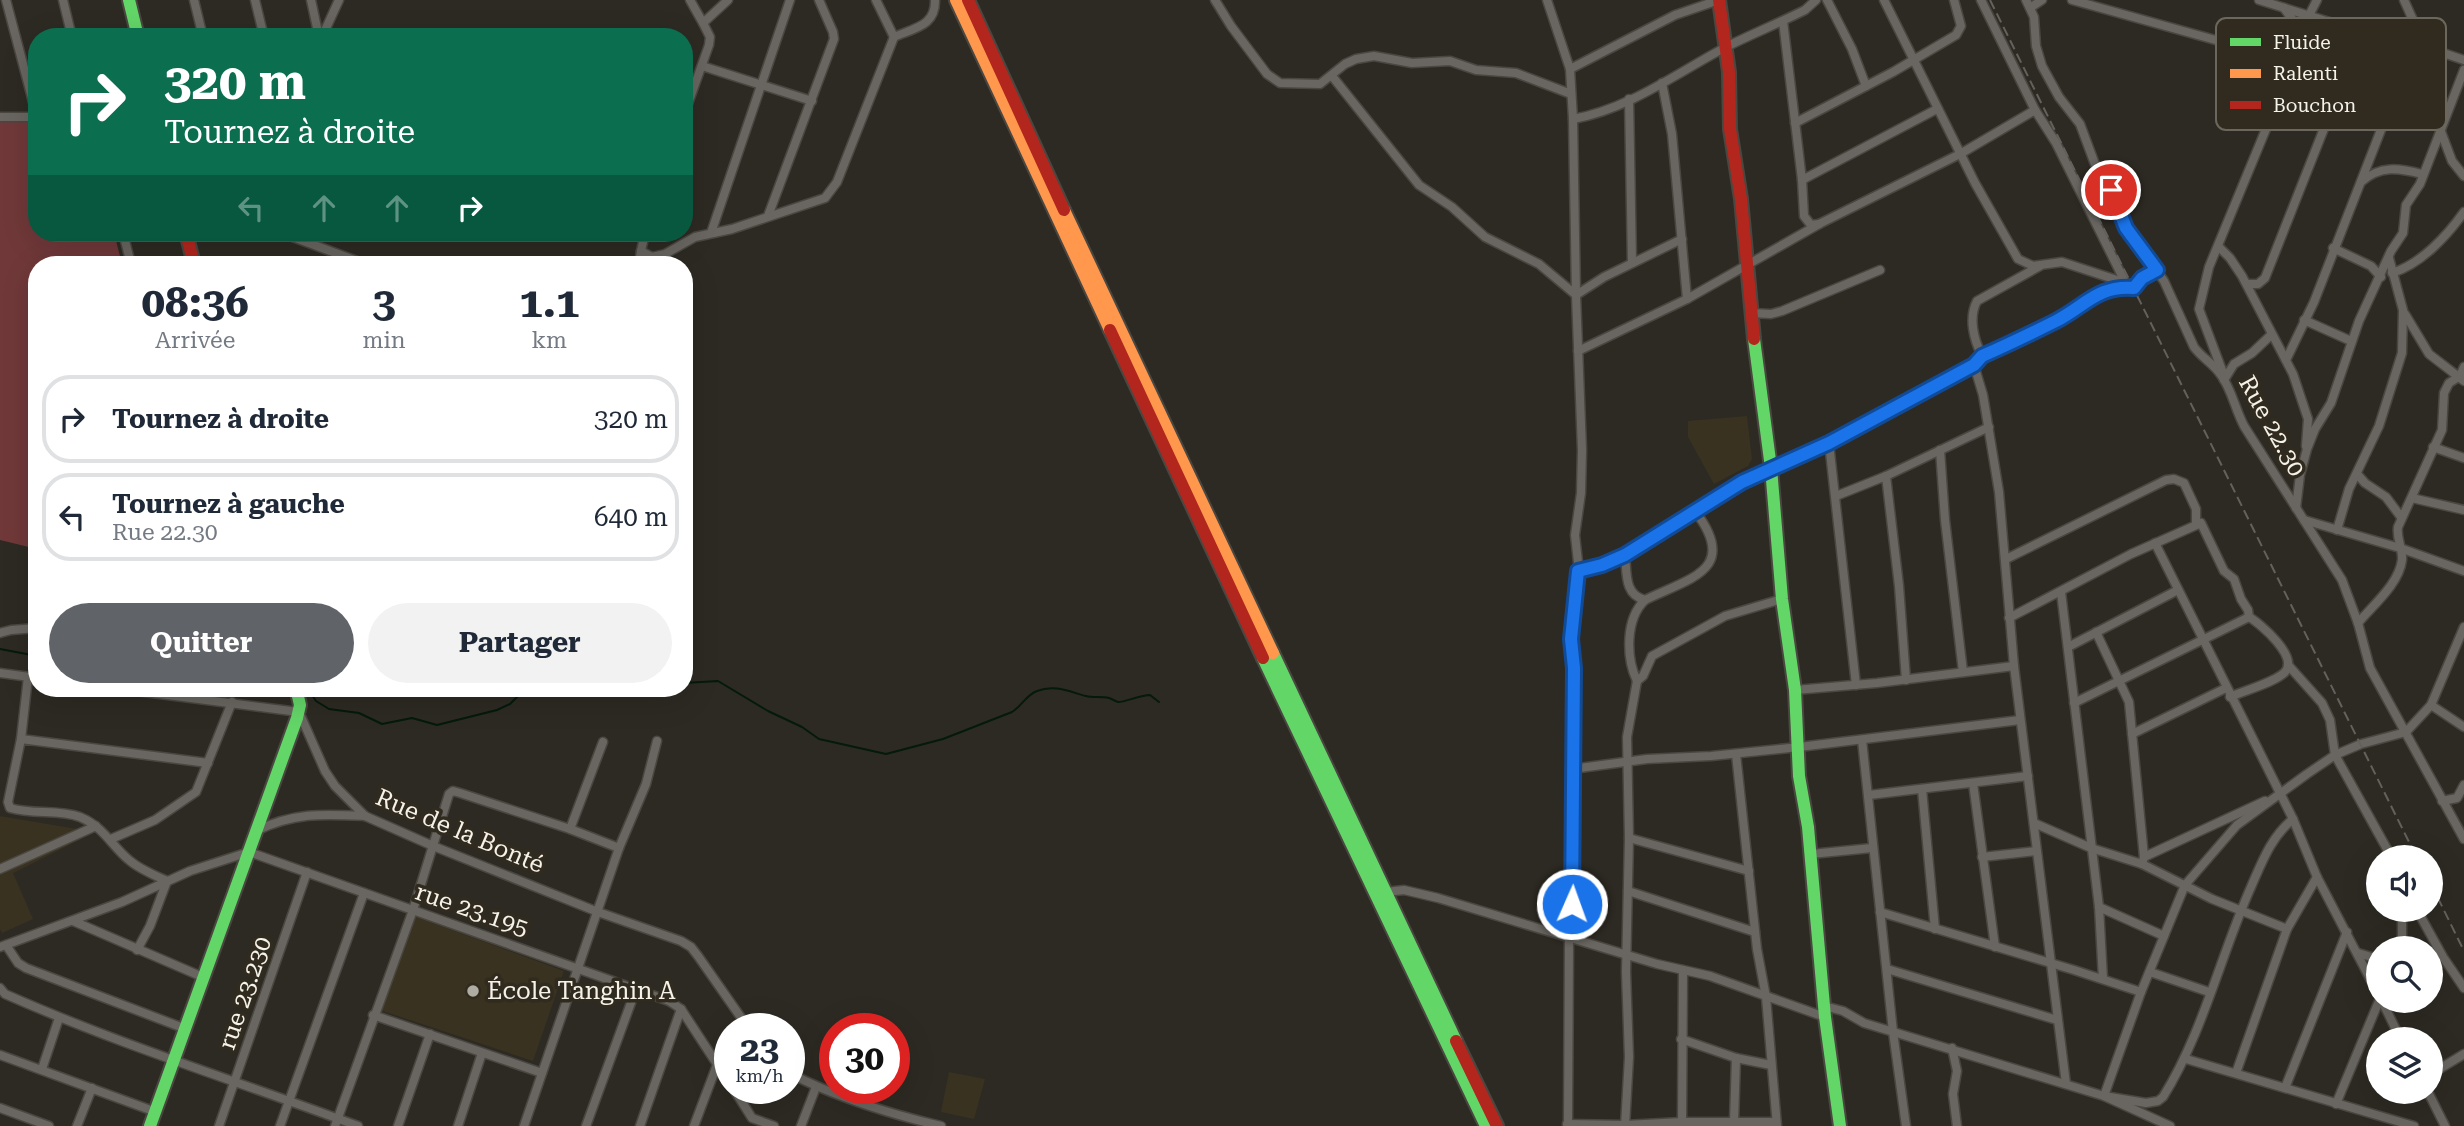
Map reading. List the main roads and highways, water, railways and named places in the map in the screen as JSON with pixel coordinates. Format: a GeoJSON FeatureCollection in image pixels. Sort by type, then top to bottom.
{"type":"FeatureCollection","features":[{"type":"Feature","properties":{"kind":"main road"},"geometry":{"type":"LineString","coordinates":[[129,0],[136,28]]}},
{"type":"Feature","properties":{"kind":"main road"},"geometry":{"type":"LineString","coordinates":[[956,0],[1207,539],[1486,1126]]}},
{"type":"Feature","properties":{"kind":"main road"},"geometry":{"type":"LineString","coordinates":[[968,0],[1097,282],[1497,1126]]}},
{"type":"Feature","properties":{"kind":"main road"},"geometry":{"type":"LineString","coordinates":[[1719,0],[1729,72],[1730,129],[1741,199],[1761,405],[1771,468],[1782,599],[1795,690],[1799,776],[1811,854],[1824,1012],[1840,1126]]}},
{"type":"Feature","properties":{"kind":"main road","name":"Rue de la Bonté"},"geometry":{"type":"LineString","coordinates":[[150,1126],[205,978],[299,708],[297,697]]}},
{"type":"Feature","properties":{"kind":"waterway"},"geometry":{"type":"LineString","coordinates":[[0,649],[28,654]]}},
{"type":"Feature","properties":{"kind":"waterway"},"geometry":{"type":"LineString","coordinates":[[693,682],[718,681],[819,739],[886,754],[943,739],[1012,712],[1030,695],[1044,689],[1062,689],[1118,702],[1150,695],[1159,702]]}},
{"type":"Feature","properties":{"kind":"waterway"},"geometry":{"type":"LineString","coordinates":[[313,697],[329,709],[359,713],[382,724],[412,718],[437,725],[497,710],[517,697]]}},
{"type":"Feature","properties":{"kind":"railway"},"geometry":{"type":"LineString","coordinates":[[1990,0],[2411,845]]}},
{"type":"Feature","properties":{"kind":"railway"},"geometry":{"type":"LineString","coordinates":[[2443,908],[2464,951]]}},
{"type":"Feature","properties":{"kind":"place","name":"École Tanghin A"},"geometry":{"type":"Point","coordinates":[473,991]}}]}
